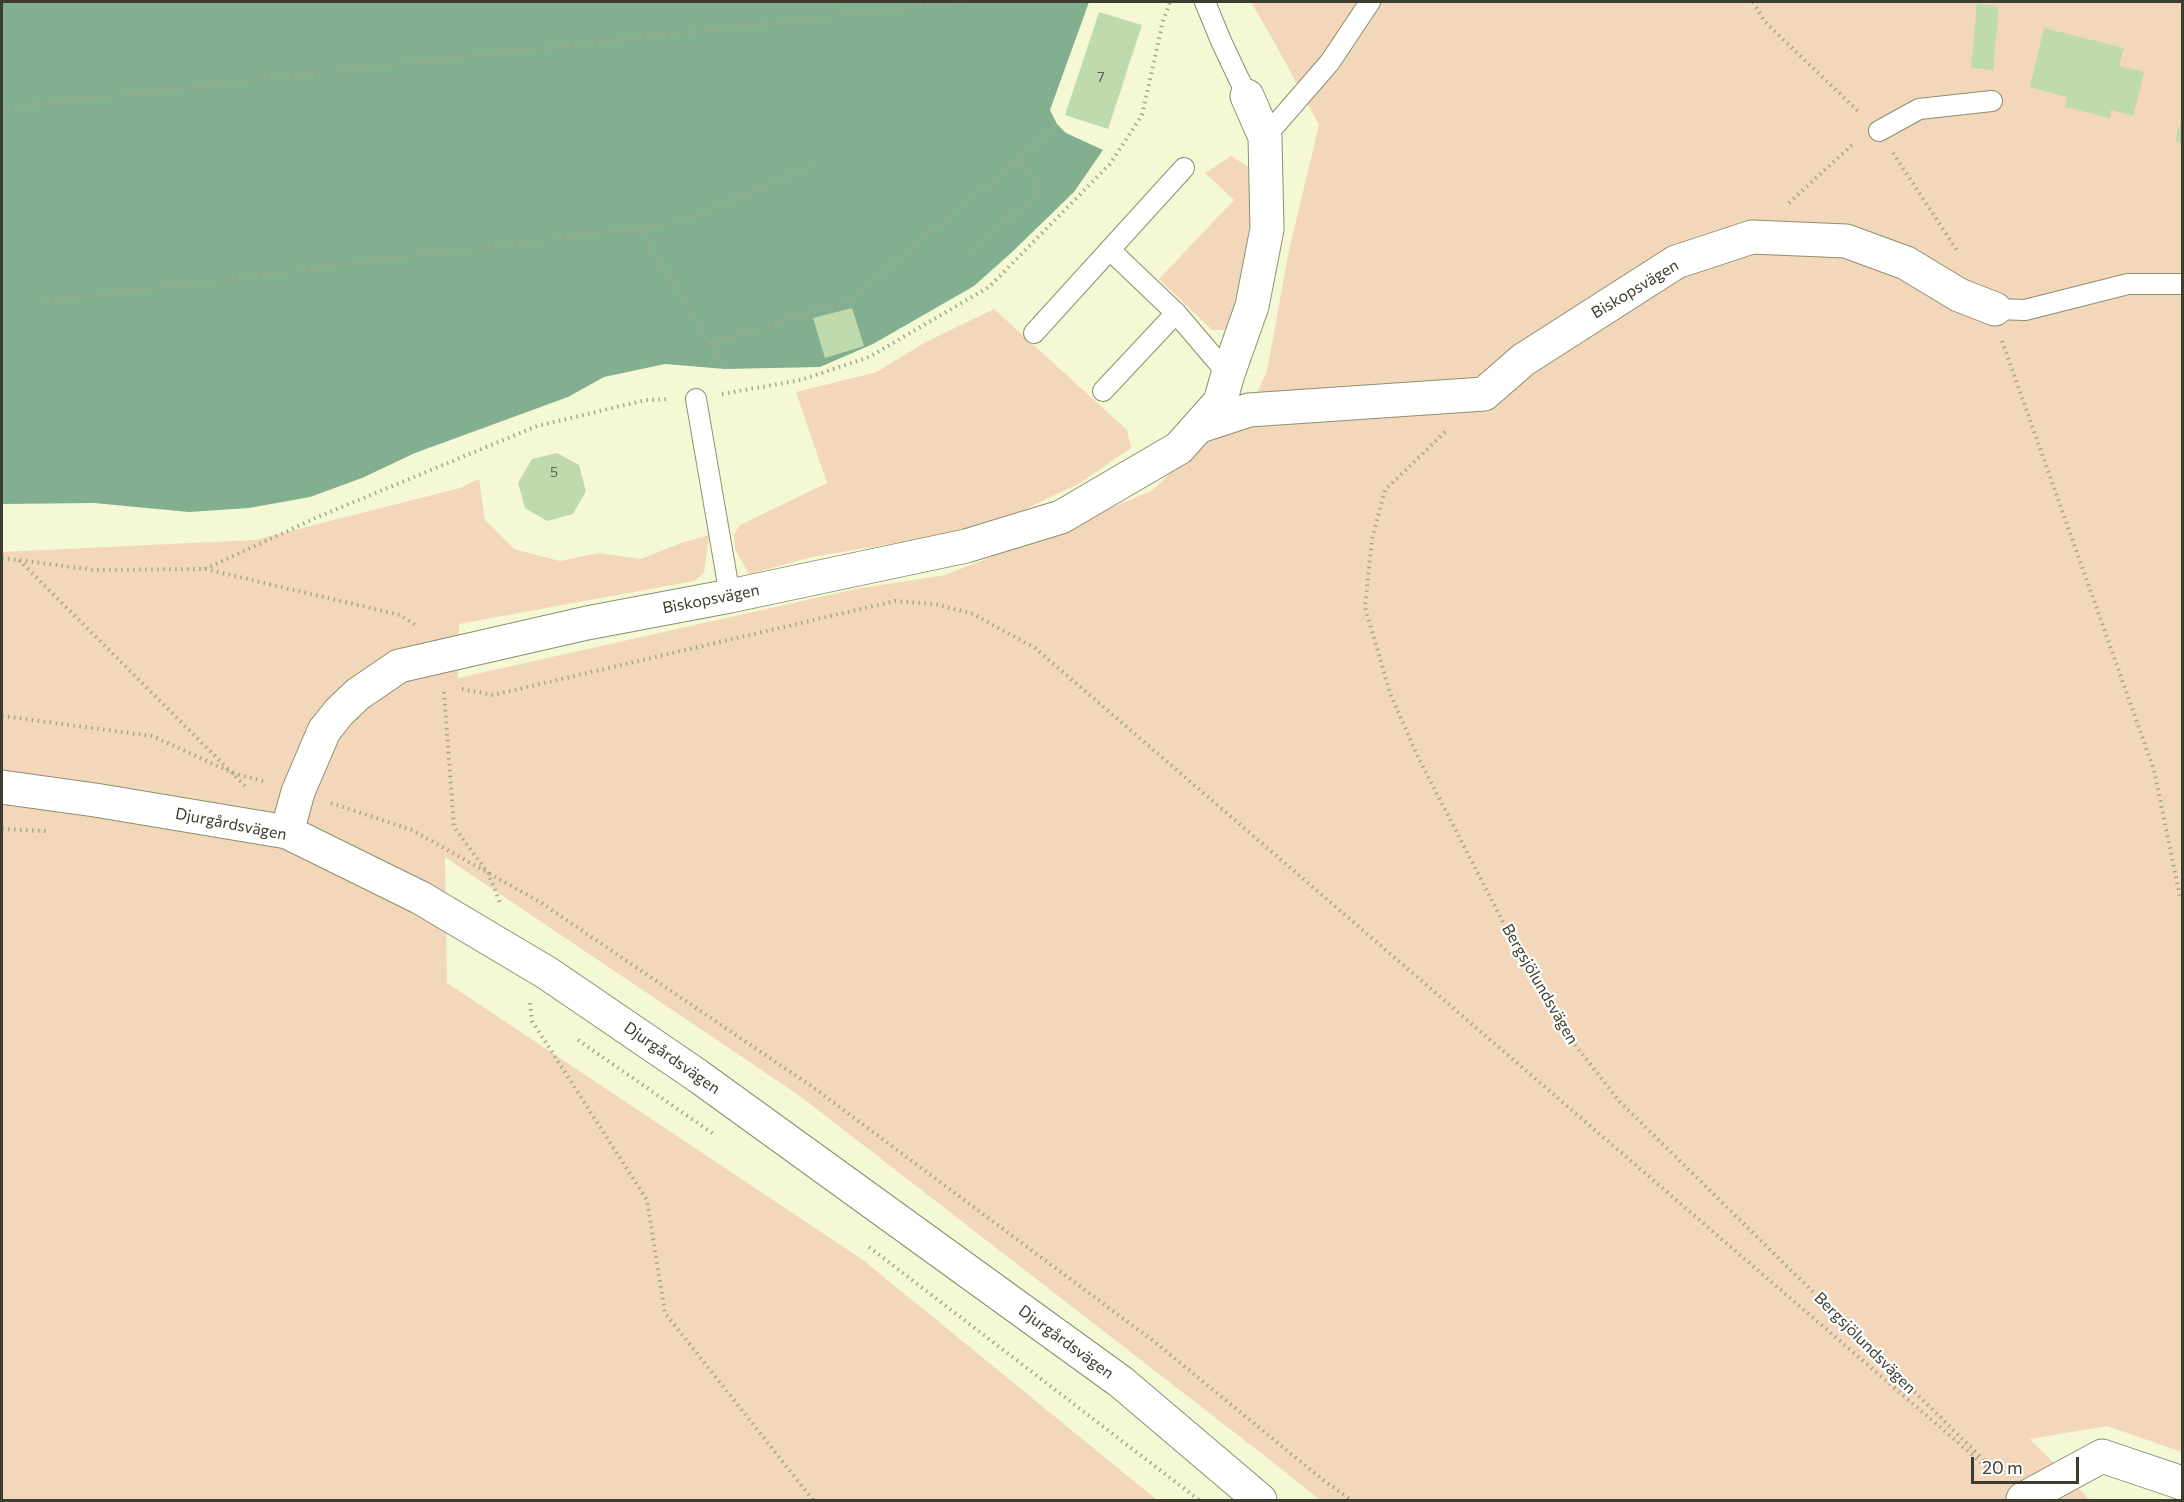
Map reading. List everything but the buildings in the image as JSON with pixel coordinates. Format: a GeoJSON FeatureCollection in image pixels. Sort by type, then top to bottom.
{"type":"FeatureCollection","features":[{"type":"Feature","properties":{"kind":"street","name":"Biskopsvägen"},"geometry":{"type":"LineString","coordinates":[[287,832],[298,792],[324,731],[339,712],[358,694],[399,666],[458,654],[503,641],[966,546],[1061,517],[1179,448],[1220,402],[1252,306],[1267,229],[1265,137],[1247,96]]}},
{"type":"Feature","properties":{"kind":"street","name":"Biskopsvägen"},"geometry":{"type":"LineString","coordinates":[[1200,426],[1250,410],[1484,394],[1523,360],[1676,262],[1752,237],[1846,241],[1906,263],[1959,295],[1995,309]]}},
{"type":"Feature","properties":{"kind":"street","name":"Djurgårdsvägen"},"geometry":{"type":"LineString","coordinates":[[2,787],[287,832],[421,898],[522,958],[698,1076],[1121,1382],[1260,1500]]}},
{"type":"Feature","properties":{"kind":"street"},"geometry":{"type":"LineString","coordinates":[[2024,1499],[2103,1456],[2182,1483]]}},
{"type":"Feature","properties":{"kind":"lane"},"geometry":{"type":"LineString","coordinates":[[1205,2],[1247,96]]}},
{"type":"Feature","properties":{"kind":"lane"},"geometry":{"type":"LineString","coordinates":[[1265,137],[1330,62],[1370,2]]}},
{"type":"Feature","properties":{"kind":"lane"},"geometry":{"type":"LineString","coordinates":[[1879,131],[1919,109],[1992,101]]}},
{"type":"Feature","properties":{"kind":"lane"},"geometry":{"type":"LineString","coordinates":[[1034,333],[1184,168]]}},
{"type":"Feature","properties":{"kind":"lane"},"geometry":{"type":"LineString","coordinates":[[1110,250],[1176,313],[1228,374]]}},
{"type":"Feature","properties":{"kind":"lane","name":"Biskopsvägen"},"geometry":{"type":"LineString","coordinates":[[1995,309],[2025,310],[2128,284],[2182,284]]}},
{"type":"Feature","properties":{"kind":"lane"},"geometry":{"type":"LineString","coordinates":[[1103,391],[1176,313]]}},
{"type":"Feature","properties":{"kind":"lane"},"geometry":{"type":"LineString","coordinates":[[696,399],[730,596]]}},
{"type":"Feature","properties":{"kind":"path"},"geometry":{"type":"LineString","coordinates":[[2,108],[963,2]]}},
{"type":"Feature","properties":{"kind":"path"},"geometry":{"type":"LineString","coordinates":[[205,568],[320,516],[537,426],[646,400],[696,399],[801,380],[870,357],[989,287],[1110,164],[1142,115],[1163,21],[1170,2]]}},
{"type":"Feature","properties":{"kind":"path"},"geometry":{"type":"LineString","coordinates":[[711,343],[849,301],[1057,124]]}},
{"type":"Feature","properties":{"kind":"path"},"geometry":{"type":"LineString","coordinates":[[1752,237],[1861,137],[1879,131]]}},
{"type":"Feature","properties":{"kind":"path"},"geometry":{"type":"LineString","coordinates":[[969,252],[1042,191],[1017,160]]}},
{"type":"Feature","properties":{"kind":"path"},"geometry":{"type":"LineString","coordinates":[[30,304],[680,224],[817,163]]}},
{"type":"Feature","properties":{"kind":"path"},"geometry":{"type":"LineString","coordinates":[[641,230],[725,369]]}},
{"type":"Feature","properties":{"kind":"path"},"geometry":{"type":"LineString","coordinates":[[1995,309],[2002,342],[2154,770],[2182,898]]}},
{"type":"Feature","properties":{"kind":"path","name":"Bergsjölundsvägen"},"geometry":{"type":"LineString","coordinates":[[1484,394],[1385,490],[1372,539],[1365,607],[1390,693],[1418,757],[1521,957],[1559,1023],[1620,1101],[2024,1499]]}},
{"type":"Feature","properties":{"kind":"path"},"geometry":{"type":"LineString","coordinates":[[2,558],[95,570],[205,568],[400,615],[458,654]]}},
{"type":"Feature","properties":{"kind":"path"},"geometry":{"type":"LineString","coordinates":[[19,560],[249,789]]}},
{"type":"Feature","properties":{"kind":"path"},"geometry":{"type":"LineString","coordinates":[[453,688],[492,696],[895,601],[935,604],[973,614],[1035,648],[2024,1499]]}},
{"type":"Feature","properties":{"kind":"path"},"geometry":{"type":"LineString","coordinates":[[399,666],[443,686],[454,827],[488,873],[522,958],[532,1021],[647,1200],[665,1313],[813,1500]]}},
{"type":"Feature","properties":{"kind":"path"},"geometry":{"type":"LineString","coordinates":[[2,716],[152,736],[233,772],[412,830],[540,902],[814,1088],[1156,1343],[1323,1480],[1351,1500]]}},
{"type":"Feature","properties":{"kind":"path"},"geometry":{"type":"LineString","coordinates":[[521,1002],[540,1014]]}},
{"type":"Feature","properties":{"kind":"path"},"geometry":{"type":"LineString","coordinates":[[569,1034],[722,1140]]}},
{"type":"Feature","properties":{"kind":"path"},"geometry":{"type":"LineString","coordinates":[[864,1243],[1199,1500]]}},
{"type":"Feature","properties":{"kind":"shaded area"},"geometry":{"type":"Polygon","coordinates":[[[2,2],[1089,2],[1050,110],[1057,124],[1066,133],[1103,150],[1074,192],[974,286],[873,344],[820,367],[725,369],[665,364],[604,377],[568,397],[415,453],[362,478],[310,497],[249,508],[189,512],[94,503],[2,504],[2,2]]]}},
{"type":"Feature","properties":{"kind":"shaded area"},"geometry":{"type":"Polygon","coordinates":[[[1251,2],[2182,2],[2182,1452],[2107,1426],[2030,1439],[2090,1500],[1320,1500],[800,1096],[445,857],[447,983],[863,1260],[1157,1500],[2,1500],[2,552],[255,540],[460,488],[479,479],[485,520],[514,549],[560,561],[599,553],[641,559],[709,535],[704,573],[694,581],[459,624],[458,678],[856,589],[945,575],[1153,490],[1194,450],[1246,418],[1267,371],[1289,250],[1319,125],[1251,2]]]}},
{"type":"Feature","properties":{"kind":"shaded area"},"geometry":{"type":"Polygon","coordinates":[[[1231,156],[1247,166],[1255,180],[1241,299],[1228,330],[1212,330],[1159,279],[1234,200],[1205,173],[1231,156]]]}},
{"type":"Feature","properties":{"kind":"shaded area"},"geometry":{"type":"Polygon","coordinates":[[[994,309],[1127,430],[1131,448],[1080,483],[1013,515],[938,536],[812,557],[749,574],[735,549],[734,535],[740,525],[827,483],[796,392],[877,372],[924,343],[994,309]]]}}]}
